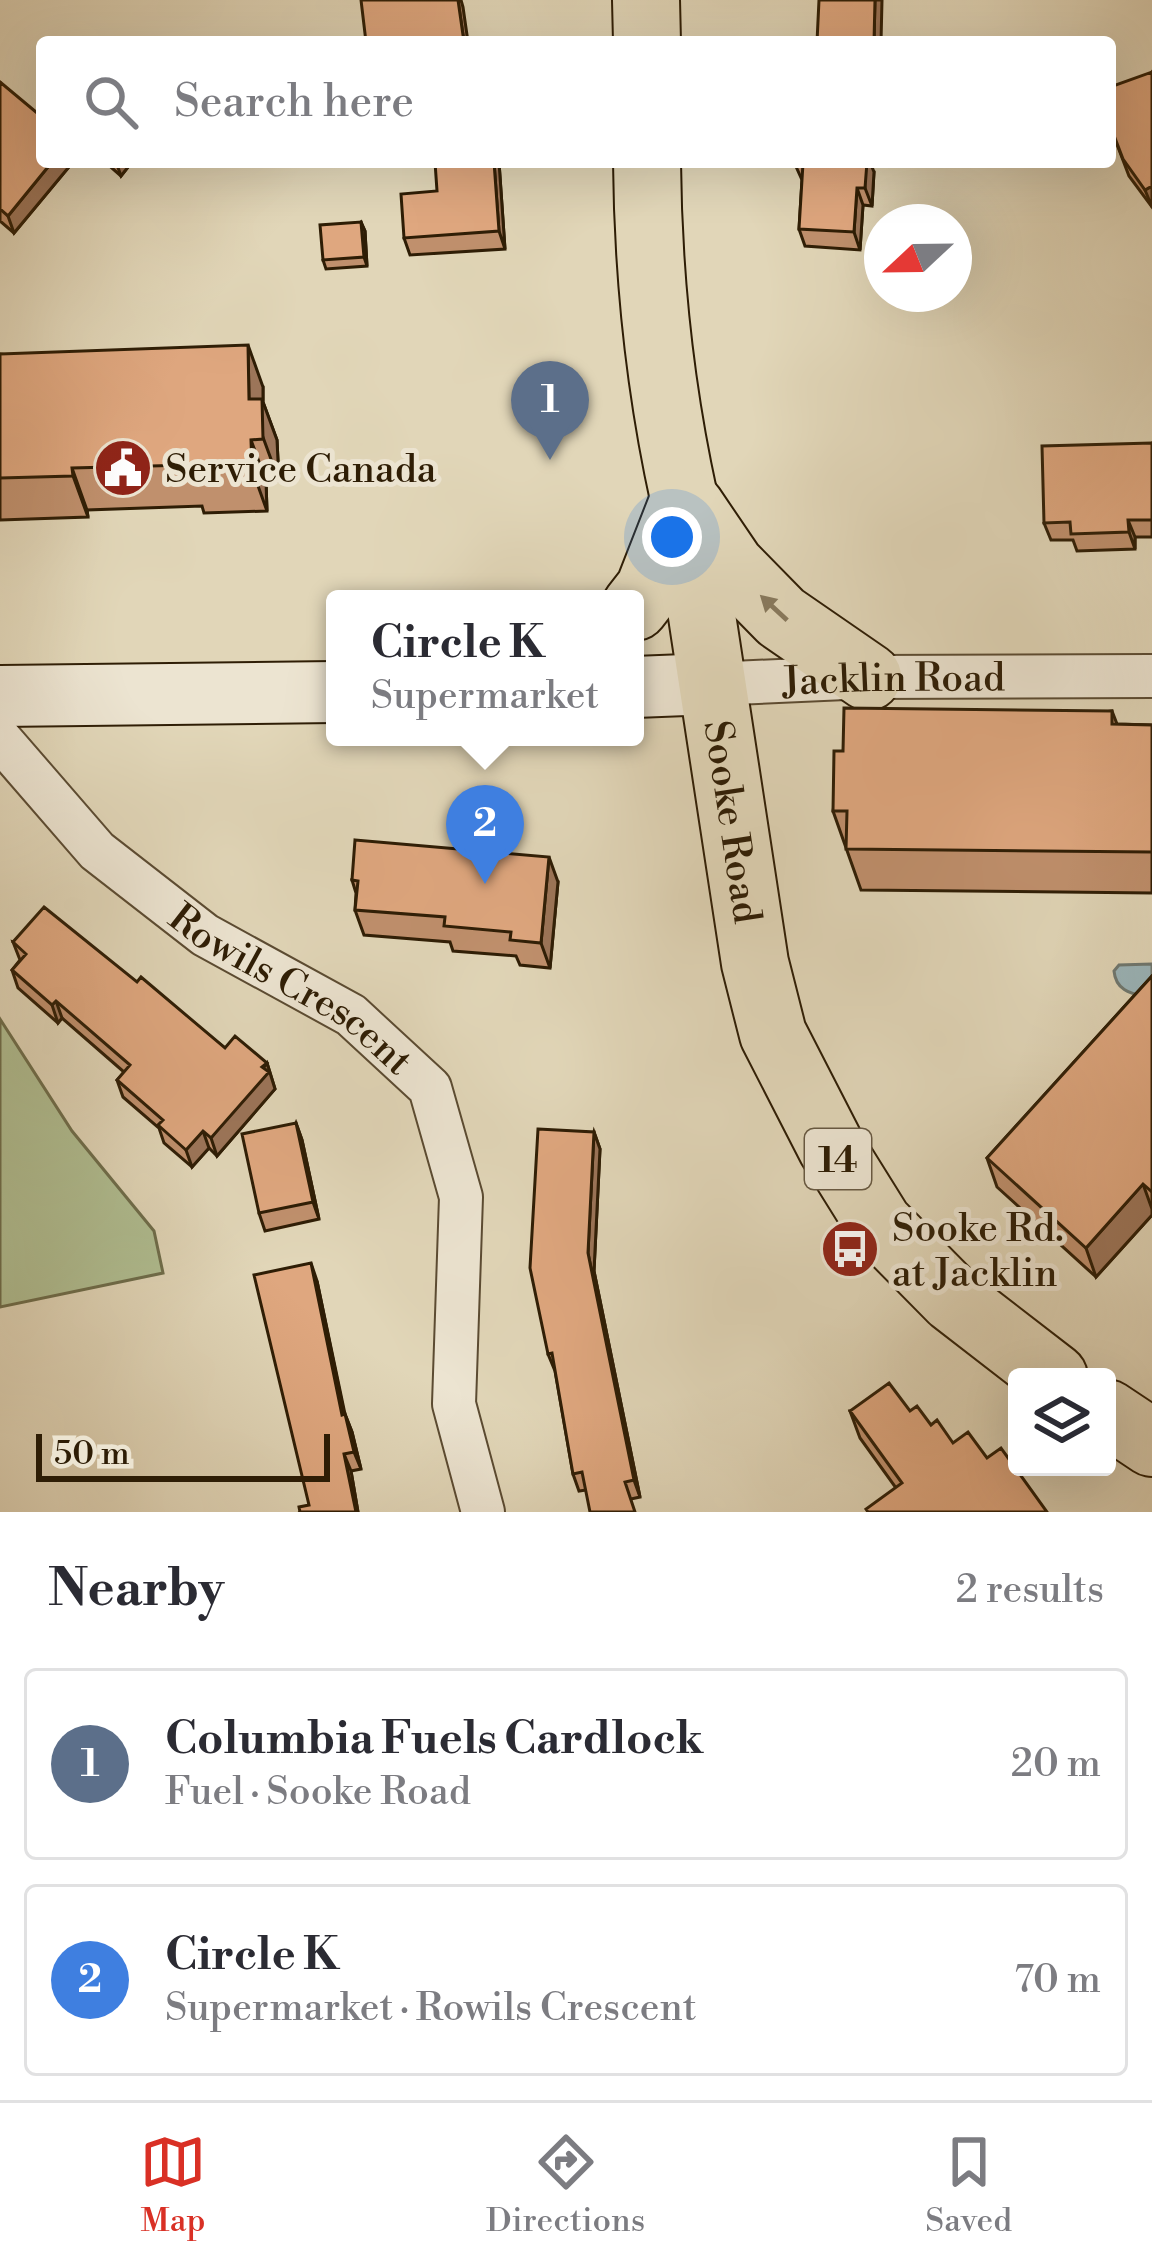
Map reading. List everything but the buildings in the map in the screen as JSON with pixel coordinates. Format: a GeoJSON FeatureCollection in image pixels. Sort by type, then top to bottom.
{"type":"FeatureCollection","features":[{"type":"Feature","properties":{"kind":"main road"},"geometry":{"type":"LineString","coordinates":[[646,0],[646,36]]}},
{"type":"Feature","properties":{"kind":"main road","name":"Sooke Road"},"geometry":{"type":"LineString","coordinates":[[647,168],[648,234],[670,432],[685,498],[755,963],[773,1034],[830,1147],[879,1224],[953,1299],[1042,1368]]}},
{"type":"Feature","properties":{"kind":"main road"},"geometry":{"type":"LineString","coordinates":[[644,595],[685,498]]}},
{"type":"Feature","properties":{"kind":"main road"},"geometry":{"type":"LineString","coordinates":[[685,498],[731,566],[781,617],[868,676]]}},
{"type":"Feature","properties":{"kind":"main road","name":"Jacklin Road"},"geometry":{"type":"LineString","coordinates":[[644,687],[711,683]]}},
{"type":"Feature","properties":{"kind":"main road"},"geometry":{"type":"LineString","coordinates":[[0,696],[326,692]]}},
{"type":"Feature","properties":{"kind":"main road"},"geometry":{"type":"LineString","coordinates":[[1116,1419],[1152,1443]]}},
{"type":"Feature","properties":{"kind":"street","name":"Jacklin Road"},"geometry":{"type":"LineString","coordinates":[[711,683],[868,676],[1152,676]]}},
{"type":"Feature","properties":{"kind":"street","name":"Rowils Crescent"},"geometry":{"type":"LineString","coordinates":[[0,739],[98,851],[205,935],[351,1016],[430,1088],[461,1197],[454,1404],[483,1512]]}},
{"type":"Feature","properties":{"kind":"green space"},"geometry":{"type":"Polygon","coordinates":[[[0,1019],[72,1131],[154,1231],[163,1273],[0,1307],[0,1019]]]}},
{"type":"Feature","properties":{"kind":"water"},"geometry":{"type":"Polygon","coordinates":[[[1152,964],[1152,999],[1118,984],[1114,971],[1119,965],[1152,964]]]}},
{"type":"Feature","properties":{"kind":"place","name":"Columbia Fuels Cardlock"},"geometry":{"type":"Point","coordinates":[550,460]}},
{"type":"Feature","properties":{"kind":"place","name":"Service Canada"},"geometry":{"type":"Point","coordinates":[123,468]}},
{"type":"Feature","properties":{"kind":"place","name":"Circle K"},"geometry":{"type":"Point","coordinates":[485,884]}},
{"type":"Feature","properties":{"kind":"place","name":"Sooke Rd. at Jacklin"},"geometry":{"type":"Point","coordinates":[850,1249]}}]}
